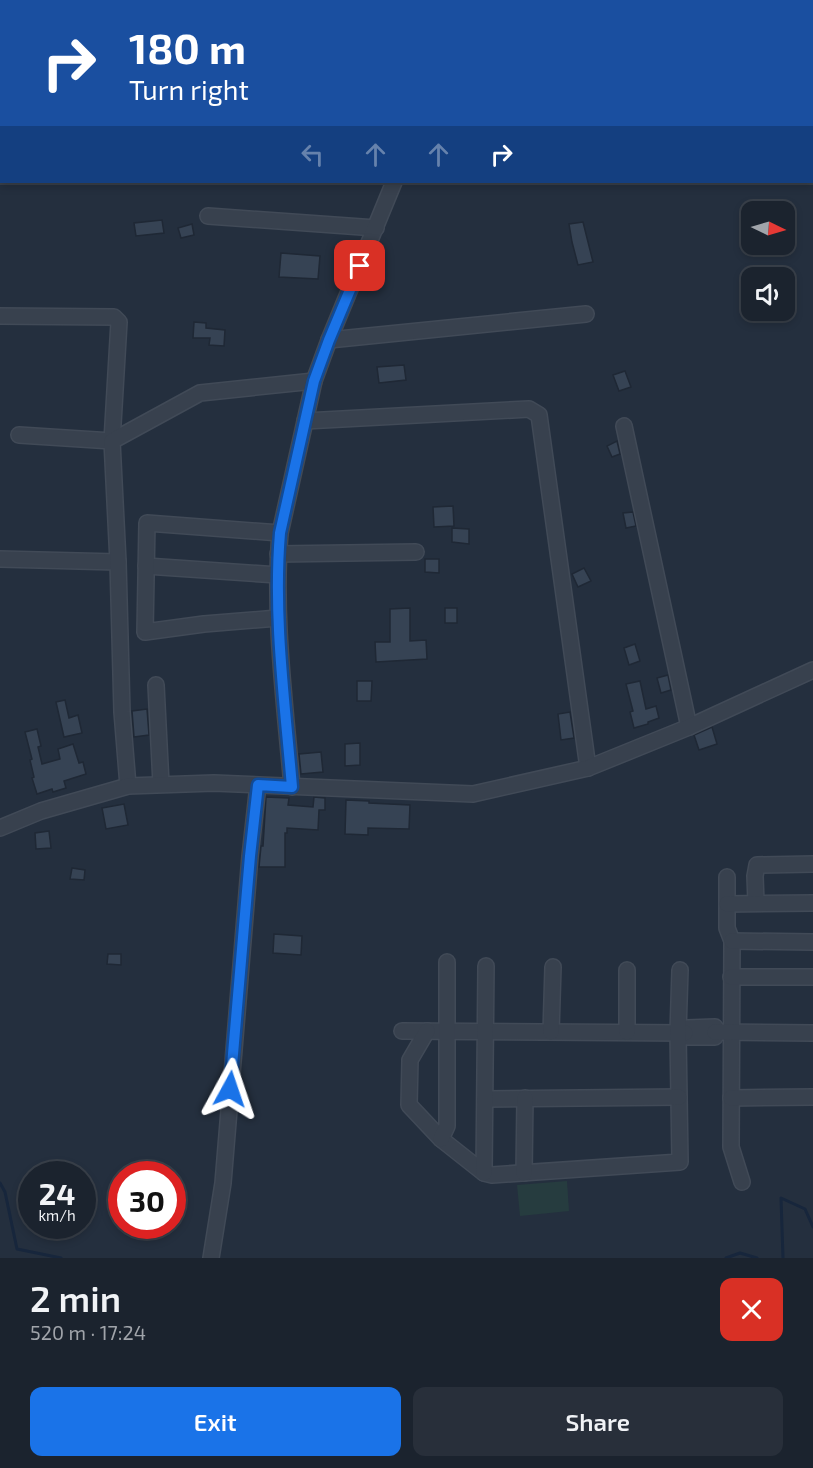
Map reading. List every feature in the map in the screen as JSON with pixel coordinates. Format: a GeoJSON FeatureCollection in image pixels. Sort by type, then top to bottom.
{"type":"FeatureCollection","features":[{"type":"Feature","properties":{"kind":"street"},"geometry":{"type":"LineString","coordinates":[[292,787],[278,618],[280,533],[314,381],[394,183]]}},
{"type":"Feature","properties":{"kind":"street"},"geometry":{"type":"LineString","coordinates":[[208,216],[376,228]]}},
{"type":"Feature","properties":{"kind":"street"},"geometry":{"type":"LineString","coordinates":[[329,340],[586,314]]}},
{"type":"Feature","properties":{"kind":"street"},"geometry":{"type":"LineString","coordinates":[[0,315],[114,317],[119,322],[112,441],[122,712],[128,786]]}},
{"type":"Feature","properties":{"kind":"street"},"geometry":{"type":"LineString","coordinates":[[19,435],[112,441],[200,393],[314,381]]}},
{"type":"Feature","properties":{"kind":"street"},"geometry":{"type":"LineString","coordinates":[[305,421],[529,409],[539,415],[588,768]]}},
{"type":"Feature","properties":{"kind":"street"},"geometry":{"type":"LineString","coordinates":[[624,426],[689,727]]}},
{"type":"Feature","properties":{"kind":"street"},"geometry":{"type":"LineString","coordinates":[[278,618],[145,632],[147,523],[280,533]]}},
{"type":"Feature","properties":{"kind":"street"},"geometry":{"type":"LineString","coordinates":[[278,555],[416,552]]}},
{"type":"Feature","properties":{"kind":"street"},"geometry":{"type":"LineString","coordinates":[[0,559],[118,562]]}},
{"type":"Feature","properties":{"kind":"street"},"geometry":{"type":"LineString","coordinates":[[146,566],[278,575]]}},
{"type":"Feature","properties":{"kind":"street"},"geometry":{"type":"LineString","coordinates":[[0,828],[41,811],[128,786],[214,783],[472,794],[588,768],[689,727],[813,670]]}},
{"type":"Feature","properties":{"kind":"street"},"geometry":{"type":"LineString","coordinates":[[156,685],[161,784]]}},
{"type":"Feature","properties":{"kind":"street"},"geometry":{"type":"LineString","coordinates":[[211,1258],[222,1183],[258,785]]}},
{"type":"Feature","properties":{"kind":"street"},"geometry":{"type":"LineString","coordinates":[[756,903],[755,876],[758,865],[813,864]]}},
{"type":"Feature","properties":{"kind":"street"},"geometry":{"type":"LineString","coordinates":[[727,877],[727,928],[732,941],[731,1147],[742,1182]]}},
{"type":"Feature","properties":{"kind":"street"},"geometry":{"type":"LineString","coordinates":[[727,904],[813,903]]}},
{"type":"Feature","properties":{"kind":"street"},"geometry":{"type":"LineString","coordinates":[[732,941],[813,942]]}},
{"type":"Feature","properties":{"kind":"street"},"geometry":{"type":"LineString","coordinates":[[441,1139],[447,1126],[447,962]]}},
{"type":"Feature","properties":{"kind":"street"},"geometry":{"type":"LineString","coordinates":[[484,1173],[486,966]]}},
{"type":"Feature","properties":{"kind":"street"},"geometry":{"type":"LineString","coordinates":[[551,1032],[553,967]]}},
{"type":"Feature","properties":{"kind":"street"},"geometry":{"type":"LineString","coordinates":[[627,970],[627,1032]]}},
{"type":"Feature","properties":{"kind":"street"},"geometry":{"type":"LineString","coordinates":[[427,1031],[410,1060],[409,1105],[441,1139],[484,1173],[492,1175],[680,1162],[680,970]]}},
{"type":"Feature","properties":{"kind":"street"},"geometry":{"type":"LineString","coordinates":[[731,977],[813,977]]}},
{"type":"Feature","properties":{"kind":"street"},"geometry":{"type":"LineString","coordinates":[[402,1030],[681,1033],[687,1028],[715,1027],[715,1032],[731,1033],[813,1033]]}},
{"type":"Feature","properties":{"kind":"street"},"geometry":{"type":"LineString","coordinates":[[485,1099],[679,1097]]}},
{"type":"Feature","properties":{"kind":"street"},"geometry":{"type":"LineString","coordinates":[[731,1098],[813,1097]]}},
{"type":"Feature","properties":{"kind":"street"},"geometry":{"type":"LineString","coordinates":[[524,1173],[525,1098]]}},
{"type":"Feature","properties":{"kind":"green space"},"geometry":{"type":"Polygon","coordinates":[[[567,1181],[569,1211],[520,1216],[517,1185],[567,1181]]]}},
{"type":"Feature","properties":{"kind":"building"},"geometry":{"type":"Polygon","coordinates":[[[162,220],[164,233],[136,236],[134,223],[162,220]]]}},
{"type":"Feature","properties":{"kind":"building"},"geometry":{"type":"Polygon","coordinates":[[[583,222],[593,262],[578,265],[569,224],[583,222]]]}},
{"type":"Feature","properties":{"kind":"building"},"geometry":{"type":"Polygon","coordinates":[[[192,224],[194,235],[181,238],[178,228],[192,224]]]}},
{"type":"Feature","properties":{"kind":"building"},"geometry":{"type":"Polygon","coordinates":[[[347,249],[356,249],[352,260],[346,259],[347,249]]]}},
{"type":"Feature","properties":{"kind":"building"},"geometry":{"type":"Polygon","coordinates":[[[281,253],[320,256],[318,279],[279,277],[281,253]]]}},
{"type":"Feature","properties":{"kind":"building"},"geometry":{"type":"Polygon","coordinates":[[[194,322],[206,323],[206,328],[225,330],[224,346],[209,345],[210,338],[193,338],[194,322]]]}},
{"type":"Feature","properties":{"kind":"building"},"geometry":{"type":"Polygon","coordinates":[[[404,365],[406,380],[379,383],[377,367],[404,365]]]}},
{"type":"Feature","properties":{"kind":"building"},"geometry":{"type":"Polygon","coordinates":[[[625,371],[631,387],[619,391],[613,375],[625,371]]]}},
{"type":"Feature","properties":{"kind":"building"},"geometry":{"type":"Polygon","coordinates":[[[617,441],[620,454],[612,457],[607,446],[617,441]]]}},
{"type":"Feature","properties":{"kind":"building"},"geometry":{"type":"Polygon","coordinates":[[[453,506],[454,526],[434,527],[433,507],[453,506]]]}},
{"type":"Feature","properties":{"kind":"building"},"geometry":{"type":"Polygon","coordinates":[[[633,512],[636,526],[626,528],[623,513],[633,512]]]}},
{"type":"Feature","properties":{"kind":"building"},"geometry":{"type":"Polygon","coordinates":[[[452,528],[469,529],[469,544],[452,542],[452,528]]]}},
{"type":"Feature","properties":{"kind":"building"},"geometry":{"type":"Polygon","coordinates":[[[425,559],[439,559],[439,573],[425,572],[425,559]]]}},
{"type":"Feature","properties":{"kind":"building"},"geometry":{"type":"Polygon","coordinates":[[[584,568],[591,581],[578,587],[572,574],[584,568]]]}},
{"type":"Feature","properties":{"kind":"building"},"geometry":{"type":"Polygon","coordinates":[[[410,608],[410,641],[426,640],[427,659],[376,662],[375,642],[390,642],[390,609],[410,608]]]}},
{"type":"Feature","properties":{"kind":"building"},"geometry":{"type":"Polygon","coordinates":[[[445,608],[457,608],[457,623],[445,623],[445,608]]]}},
{"type":"Feature","properties":{"kind":"building"},"geometry":{"type":"Polygon","coordinates":[[[635,644],[640,661],[629,665],[624,648],[635,644]]]}},
{"type":"Feature","properties":{"kind":"building"},"geometry":{"type":"Polygon","coordinates":[[[668,675],[671,690],[661,693],[657,678],[668,675]]]}},
{"type":"Feature","properties":{"kind":"building"},"geometry":{"type":"Polygon","coordinates":[[[357,681],[372,681],[371,701],[357,701],[357,681]]]}},
{"type":"Feature","properties":{"kind":"building"},"geometry":{"type":"Polygon","coordinates":[[[640,681],[646,709],[656,706],[659,718],[634,728],[630,712],[633,711],[626,684],[640,681]]]}},
{"type":"Feature","properties":{"kind":"building"},"geometry":{"type":"Polygon","coordinates":[[[65,700],[69,718],[78,715],[82,733],[64,737],[56,702],[65,700]]]}},
{"type":"Feature","properties":{"kind":"building"},"geometry":{"type":"Polygon","coordinates":[[[147,709],[149,735],[134,737],[132,711],[147,709]]]}},
{"type":"Feature","properties":{"kind":"building"},"geometry":{"type":"Polygon","coordinates":[[[570,712],[574,738],[561,740],[558,714],[570,712]]]}},
{"type":"Feature","properties":{"kind":"building"},"geometry":{"type":"Polygon","coordinates":[[[712,727],[717,744],[699,750],[694,735],[712,727]]]}},
{"type":"Feature","properties":{"kind":"building"},"geometry":{"type":"Polygon","coordinates":[[[37,729],[42,764],[60,759],[58,749],[73,744],[79,763],[83,762],[86,774],[64,781],[66,788],[53,792],[52,789],[37,794],[32,778],[34,777],[30,760],[32,759],[25,732],[37,729]]]}},
{"type":"Feature","properties":{"kind":"building"},"geometry":{"type":"Polygon","coordinates":[[[360,743],[360,765],[345,766],[345,744],[360,743]]]}},
{"type":"Feature","properties":{"kind":"building"},"geometry":{"type":"Polygon","coordinates":[[[321,752],[323,772],[301,774],[299,754],[321,752]]]}},
{"type":"Feature","properties":{"kind":"building"},"geometry":{"type":"Polygon","coordinates":[[[266,797],[289,798],[288,805],[313,807],[314,797],[325,798],[325,810],[319,810],[318,830],[287,828],[285,867],[259,867],[261,846],[263,846],[266,797]]]}},
{"type":"Feature","properties":{"kind":"building"},"geometry":{"type":"Polygon","coordinates":[[[346,800],[410,805],[409,829],[368,828],[368,835],[345,834],[346,800]]]}},
{"type":"Feature","properties":{"kind":"building"},"geometry":{"type":"Polygon","coordinates":[[[124,804],[128,825],[106,829],[102,808],[124,804]]]}},
{"type":"Feature","properties":{"kind":"building"},"geometry":{"type":"Polygon","coordinates":[[[49,831],[51,848],[36,849],[35,833],[49,831]]]}},
{"type":"Feature","properties":{"kind":"building"},"geometry":{"type":"Polygon","coordinates":[[[72,868],[85,870],[84,880],[70,879],[72,868]]]}},
{"type":"Feature","properties":{"kind":"building"},"geometry":{"type":"Polygon","coordinates":[[[274,934],[302,936],[301,955],[273,953],[274,934]]]}},
{"type":"Feature","properties":{"kind":"building"},"geometry":{"type":"Polygon","coordinates":[[[108,954],[121,954],[121,965],[107,964],[108,954]]]}},
{"type":"Feature","properties":{"kind":"waterway"},"geometry":{"type":"LineString","coordinates":[[0,1183],[5,1192],[17,1249],[61,1258]]}},
{"type":"Feature","properties":{"kind":"waterway"},"geometry":{"type":"LineString","coordinates":[[783,1258],[781,1198],[805,1209],[813,1227]]}},
{"type":"Feature","properties":{"kind":"waterway"},"geometry":{"type":"LineString","coordinates":[[726,1258],[740,1253],[757,1258]]}},
{"type":"Feature","properties":{"kind":"route"},"geometry":{"type":"LineString","coordinates":[[230,1089],[258,785],[292,787],[278,618],[280,533],[314,381],[360,266]]}}]}
